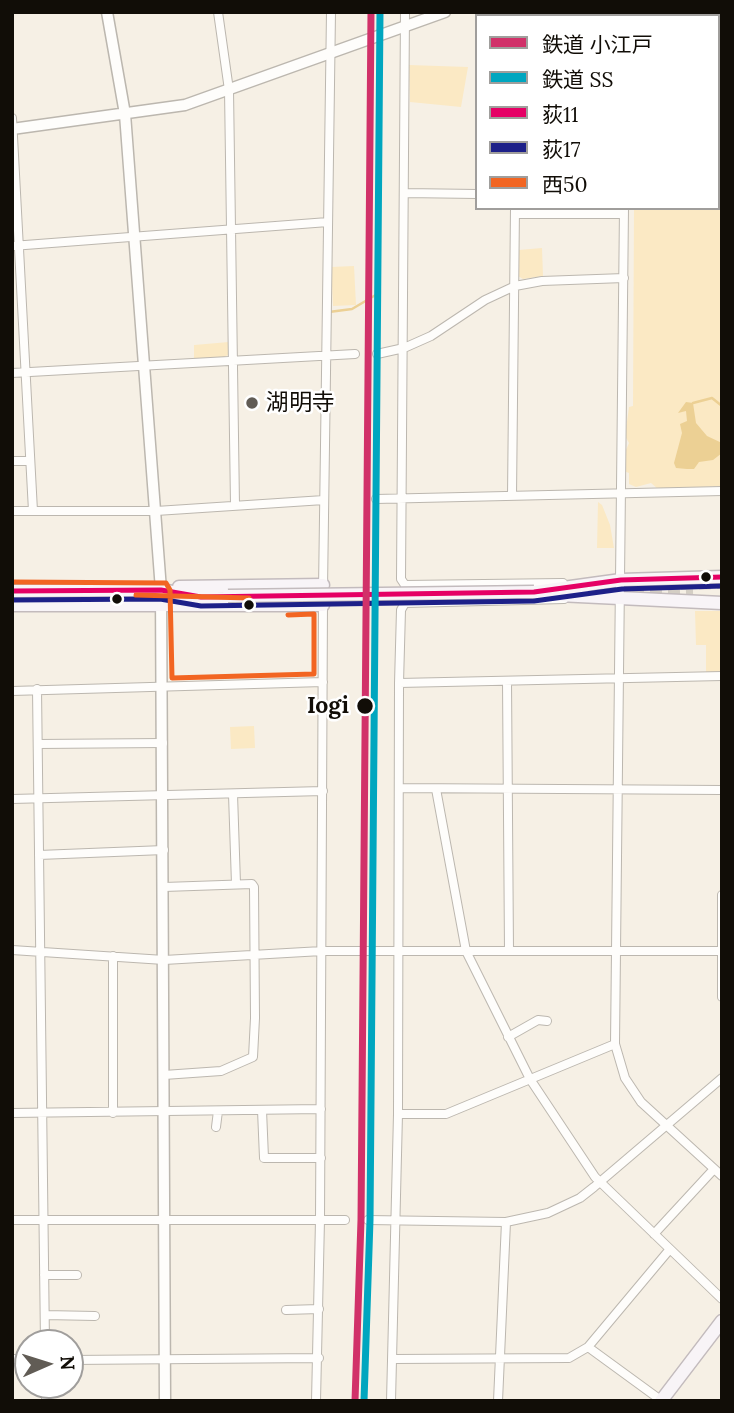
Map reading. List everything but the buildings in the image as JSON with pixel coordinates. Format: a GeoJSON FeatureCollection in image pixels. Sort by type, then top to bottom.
{"type":"FeatureCollection","features":[{"type":"Feature","properties":{"kind":"main road"},"geometry":{"type":"LineString","coordinates":[[534,592],[621,580],[722,577]]}},
{"type":"Feature","properties":{"kind":"main road"},"geometry":{"type":"LineString","coordinates":[[655,579],[648,589],[655,602]]}},
{"type":"Feature","properties":{"kind":"main road"},"geometry":{"type":"LineString","coordinates":[[162,597],[180,587],[323,585]]}},
{"type":"Feature","properties":{"kind":"main road"},"geometry":{"type":"LineString","coordinates":[[12,591],[162,597],[534,592],[655,602],[722,603]]}},
{"type":"Feature","properties":{"kind":"main road"},"geometry":{"type":"LineString","coordinates":[[12,605],[162,597],[186,607],[323,606]]}},
{"type":"Feature","properties":{"kind":"main road"},"geometry":{"type":"LineString","coordinates":[[662,1400],[722,1321]]}},
{"type":"Feature","properties":{"kind":"street"},"geometry":{"type":"LineString","coordinates":[[107,12],[125,114],[162,597],[165,1401]]}},
{"type":"Feature","properties":{"kind":"street"},"geometry":{"type":"LineString","coordinates":[[218,12],[229,90],[235,505]]}},
{"type":"Feature","properties":{"kind":"street"},"geometry":{"type":"LineString","coordinates":[[316,1401],[319,1358],[323,585],[331,12]]}},
{"type":"Feature","properties":{"kind":"street"},"geometry":{"type":"LineString","coordinates":[[391,1401],[398,1114],[401,788],[399,683],[401,610],[405,603],[405,585],[401,579],[401,499],[405,12]]}},
{"type":"Feature","properties":{"kind":"street"},"geometry":{"type":"LineString","coordinates":[[33,511],[16,246],[13,126],[185,106],[445,12]]}},
{"type":"Feature","properties":{"kind":"street"},"geometry":{"type":"LineString","coordinates":[[405,193],[475,194]]}},
{"type":"Feature","properties":{"kind":"street"},"geometry":{"type":"LineString","coordinates":[[512,496],[515,211],[624,211],[615,1044],[622,1070],[635,1094],[666,1127],[722,1176]]}},
{"type":"Feature","properties":{"kind":"street"},"geometry":{"type":"LineString","coordinates":[[16,246],[328,222]]}},
{"type":"Feature","properties":{"kind":"street"},"geometry":{"type":"LineString","coordinates":[[377,354],[404,348],[515,286],[542,281],[624,278]]}},
{"type":"Feature","properties":{"kind":"street"},"geometry":{"type":"LineString","coordinates":[[12,373],[355,354]]}},
{"type":"Feature","properties":{"kind":"street"},"geometry":{"type":"LineString","coordinates":[[12,461],[30,461]]}},
{"type":"Feature","properties":{"kind":"street"},"geometry":{"type":"LineString","coordinates":[[376,499],[722,492]]}},
{"type":"Feature","properties":{"kind":"street"},"geometry":{"type":"LineString","coordinates":[[12,511],[156,511],[324,500]]}},
{"type":"Feature","properties":{"kind":"street"},"geometry":{"type":"LineString","coordinates":[[405,585],[605,583]]}},
{"type":"Feature","properties":{"kind":"street"},"geometry":{"type":"LineString","coordinates":[[405,603],[605,598]]}},
{"type":"Feature","properties":{"kind":"street"},"geometry":{"type":"LineString","coordinates":[[399,683],[722,676]]}},
{"type":"Feature","properties":{"kind":"street"},"geometry":{"type":"LineString","coordinates":[[507,681],[509,951]]}},
{"type":"Feature","properties":{"kind":"street"},"geometry":{"type":"LineString","coordinates":[[12,691],[323,682]]}},
{"type":"Feature","properties":{"kind":"street"},"geometry":{"type":"LineString","coordinates":[[37,689],[45,1329]]}},
{"type":"Feature","properties":{"kind":"street"},"geometry":{"type":"LineString","coordinates":[[38,744],[163,743]]}},
{"type":"Feature","properties":{"kind":"street"},"geometry":{"type":"LineString","coordinates":[[401,788],[722,790]]}},
{"type":"Feature","properties":{"kind":"street"},"geometry":{"type":"LineString","coordinates":[[436,789],[466,951],[530,1079],[600,1182],[722,1299]]}},
{"type":"Feature","properties":{"kind":"street"},"geometry":{"type":"LineString","coordinates":[[12,799],[324,791]]}},
{"type":"Feature","properties":{"kind":"street"},"geometry":{"type":"LineString","coordinates":[[233,794],[236,884]]}},
{"type":"Feature","properties":{"kind":"street"},"geometry":{"type":"LineString","coordinates":[[39,855],[164,850]]}},
{"type":"Feature","properties":{"kind":"street"},"geometry":{"type":"LineString","coordinates":[[164,887],[236,884],[254,887],[255,1018],[253,1058],[221,1071],[164,1075]]}},
{"type":"Feature","properties":{"kind":"street"},"geometry":{"type":"LineString","coordinates":[[722,895],[722,997]]}},
{"type":"Feature","properties":{"kind":"street"},"geometry":{"type":"LineString","coordinates":[[12,950],[164,960],[322,951],[721,951]]}},
{"type":"Feature","properties":{"kind":"street"},"geometry":{"type":"LineString","coordinates":[[113,956],[113,1112]]}},
{"type":"Feature","properties":{"kind":"street"},"geometry":{"type":"LineString","coordinates":[[508,1037],[538,1020],[547,1021]]}},
{"type":"Feature","properties":{"kind":"street"},"geometry":{"type":"LineString","coordinates":[[398,1114],[446,1114],[615,1044]]}},
{"type":"Feature","properties":{"kind":"street"},"geometry":{"type":"LineString","coordinates":[[368,1220],[506,1222],[562,1208],[600,1182],[722,1078]]}},
{"type":"Feature","properties":{"kind":"street"},"geometry":{"type":"LineString","coordinates":[[12,1113],[321,1109]]}},
{"type":"Feature","properties":{"kind":"street"},"geometry":{"type":"LineString","coordinates":[[262,1110],[264,1158],[321,1158]]}},
{"type":"Feature","properties":{"kind":"street"},"geometry":{"type":"LineString","coordinates":[[216,1127],[218,1111]]}},
{"type":"Feature","properties":{"kind":"street"},"geometry":{"type":"LineString","coordinates":[[654,1234],[713,1168]]}},
{"type":"Feature","properties":{"kind":"street"},"geometry":{"type":"LineString","coordinates":[[12,1220],[345,1220]]}},
{"type":"Feature","properties":{"kind":"street"},"geometry":{"type":"LineString","coordinates":[[498,1401],[506,1222]]}},
{"type":"Feature","properties":{"kind":"street"},"geometry":{"type":"LineString","coordinates":[[394,1359],[563,1359],[588,1347],[670,1249]]}},
{"type":"Feature","properties":{"kind":"street"},"geometry":{"type":"LineString","coordinates":[[44,1275],[77,1275]]}},
{"type":"Feature","properties":{"kind":"street"},"geometry":{"type":"LineString","coordinates":[[286,1310],[319,1309]]}},
{"type":"Feature","properties":{"kind":"street"},"geometry":{"type":"LineString","coordinates":[[45,1315],[95,1315]]}},
{"type":"Feature","properties":{"kind":"street"},"geometry":{"type":"LineString","coordinates":[[588,1347],[662,1400]]}},
{"type":"Feature","properties":{"kind":"street"},"geometry":{"type":"LineString","coordinates":[[84,1360],[319,1358]]}},
{"type":"Feature","properties":{"kind":"shaded area"},"geometry":{"type":"Polygon","coordinates":[[[409,65],[468,67],[461,107],[410,102],[409,65]]]}},
{"type":"Feature","properties":{"kind":"shaded area"},"geometry":{"type":"Polygon","coordinates":[[[722,68],[722,486],[658,489],[651,483],[636,487],[629,484],[629,473],[624,471],[623,457],[629,443],[625,436],[629,407],[633,406],[634,210],[720,210],[722,68]]]}},
{"type":"Feature","properties":{"kind":"shaded area"},"geometry":{"type":"Polygon","coordinates":[[[542,248],[543,276],[523,279],[518,276],[519,250],[542,248]]]}},
{"type":"Feature","properties":{"kind":"shaded area"},"geometry":{"type":"Polygon","coordinates":[[[354,266],[356,305],[333,306],[331,267],[354,266]]]}},
{"type":"Feature","properties":{"kind":"shaded area"},"geometry":{"type":"Polygon","coordinates":[[[229,342],[230,354],[224,357],[194,359],[194,345],[229,342]]]}},
{"type":"Feature","properties":{"kind":"shaded area"},"geometry":{"type":"Polygon","coordinates":[[[686,402],[693,403],[696,423],[707,436],[722,443],[722,453],[713,460],[699,462],[694,469],[676,468],[674,463],[682,433],[680,424],[687,421],[686,411],[678,413],[686,402]]]}},
{"type":"Feature","properties":{"kind":"shaded area"},"geometry":{"type":"Polygon","coordinates":[[[598,502],[602,505],[610,525],[614,548],[597,548],[598,502]]]}},
{"type":"Feature","properties":{"kind":"shaded area"},"geometry":{"type":"Polygon","coordinates":[[[695,611],[722,611],[722,672],[706,673],[706,645],[696,645],[695,611]]]}},
{"type":"Feature","properties":{"kind":"shaded area"},"geometry":{"type":"Polygon","coordinates":[[[254,726],[255,748],[231,749],[230,727],[254,726]]]}},
{"type":"Feature","properties":{"kind":"waterway"},"geometry":{"type":"LineString","coordinates":[[329,312],[352,309],[379,293]]}},
{"type":"Feature","properties":{"kind":"waterway"},"geometry":{"type":"LineString","coordinates":[[693,403],[712,398],[722,406]]}},
{"type":"Feature","properties":{"kind":"tunnel"},"geometry":{"type":"LineString","coordinates":[[681,584],[722,583]]}},
{"type":"Feature","properties":{"kind":"tunnel"},"geometry":{"type":"LineString","coordinates":[[614,593],[693,591]]}},
{"type":"Feature","properties":{"kind":"rail line","name":"小江戸"},"geometry":{"type":"LineString","coordinates":[[355,1401],[361,1220],[371,12]]}},
{"type":"Feature","properties":{"kind":"rail line","name":"SS"},"geometry":{"type":"LineString","coordinates":[[364,1401],[370,1220],[380,12]]}},
{"type":"Feature","properties":{"kind":"transit line","name":"荻11"},"geometry":{"type":"LineString","coordinates":[[12,591],[161,590],[201,597],[534,592],[621,580],[722,577]]}},
{"type":"Feature","properties":{"kind":"transit line","name":"西50"},"geometry":{"type":"LineString","coordinates":[[12,582],[166,583],[170,590],[172,678],[314,674],[314,614],[288,615]]}},
{"type":"Feature","properties":{"kind":"transit line","name":"荻17"},"geometry":{"type":"LineString","coordinates":[[12,600],[160,599],[201,606],[534,601],[622,589],[722,586]]}},
{"type":"Feature","properties":{"kind":"transit line","name":"西50"},"geometry":{"type":"LineString","coordinates":[[136,595],[249,598]]}},
{"type":"Feature","properties":{"kind":"place","name":"湖明寺"},"geometry":{"type":"Point","coordinates":[252,403]}},
{"type":"Feature","properties":{"kind":"place","name":"Iogi"},"geometry":{"type":"Point","coordinates":[365,706]}}]}
